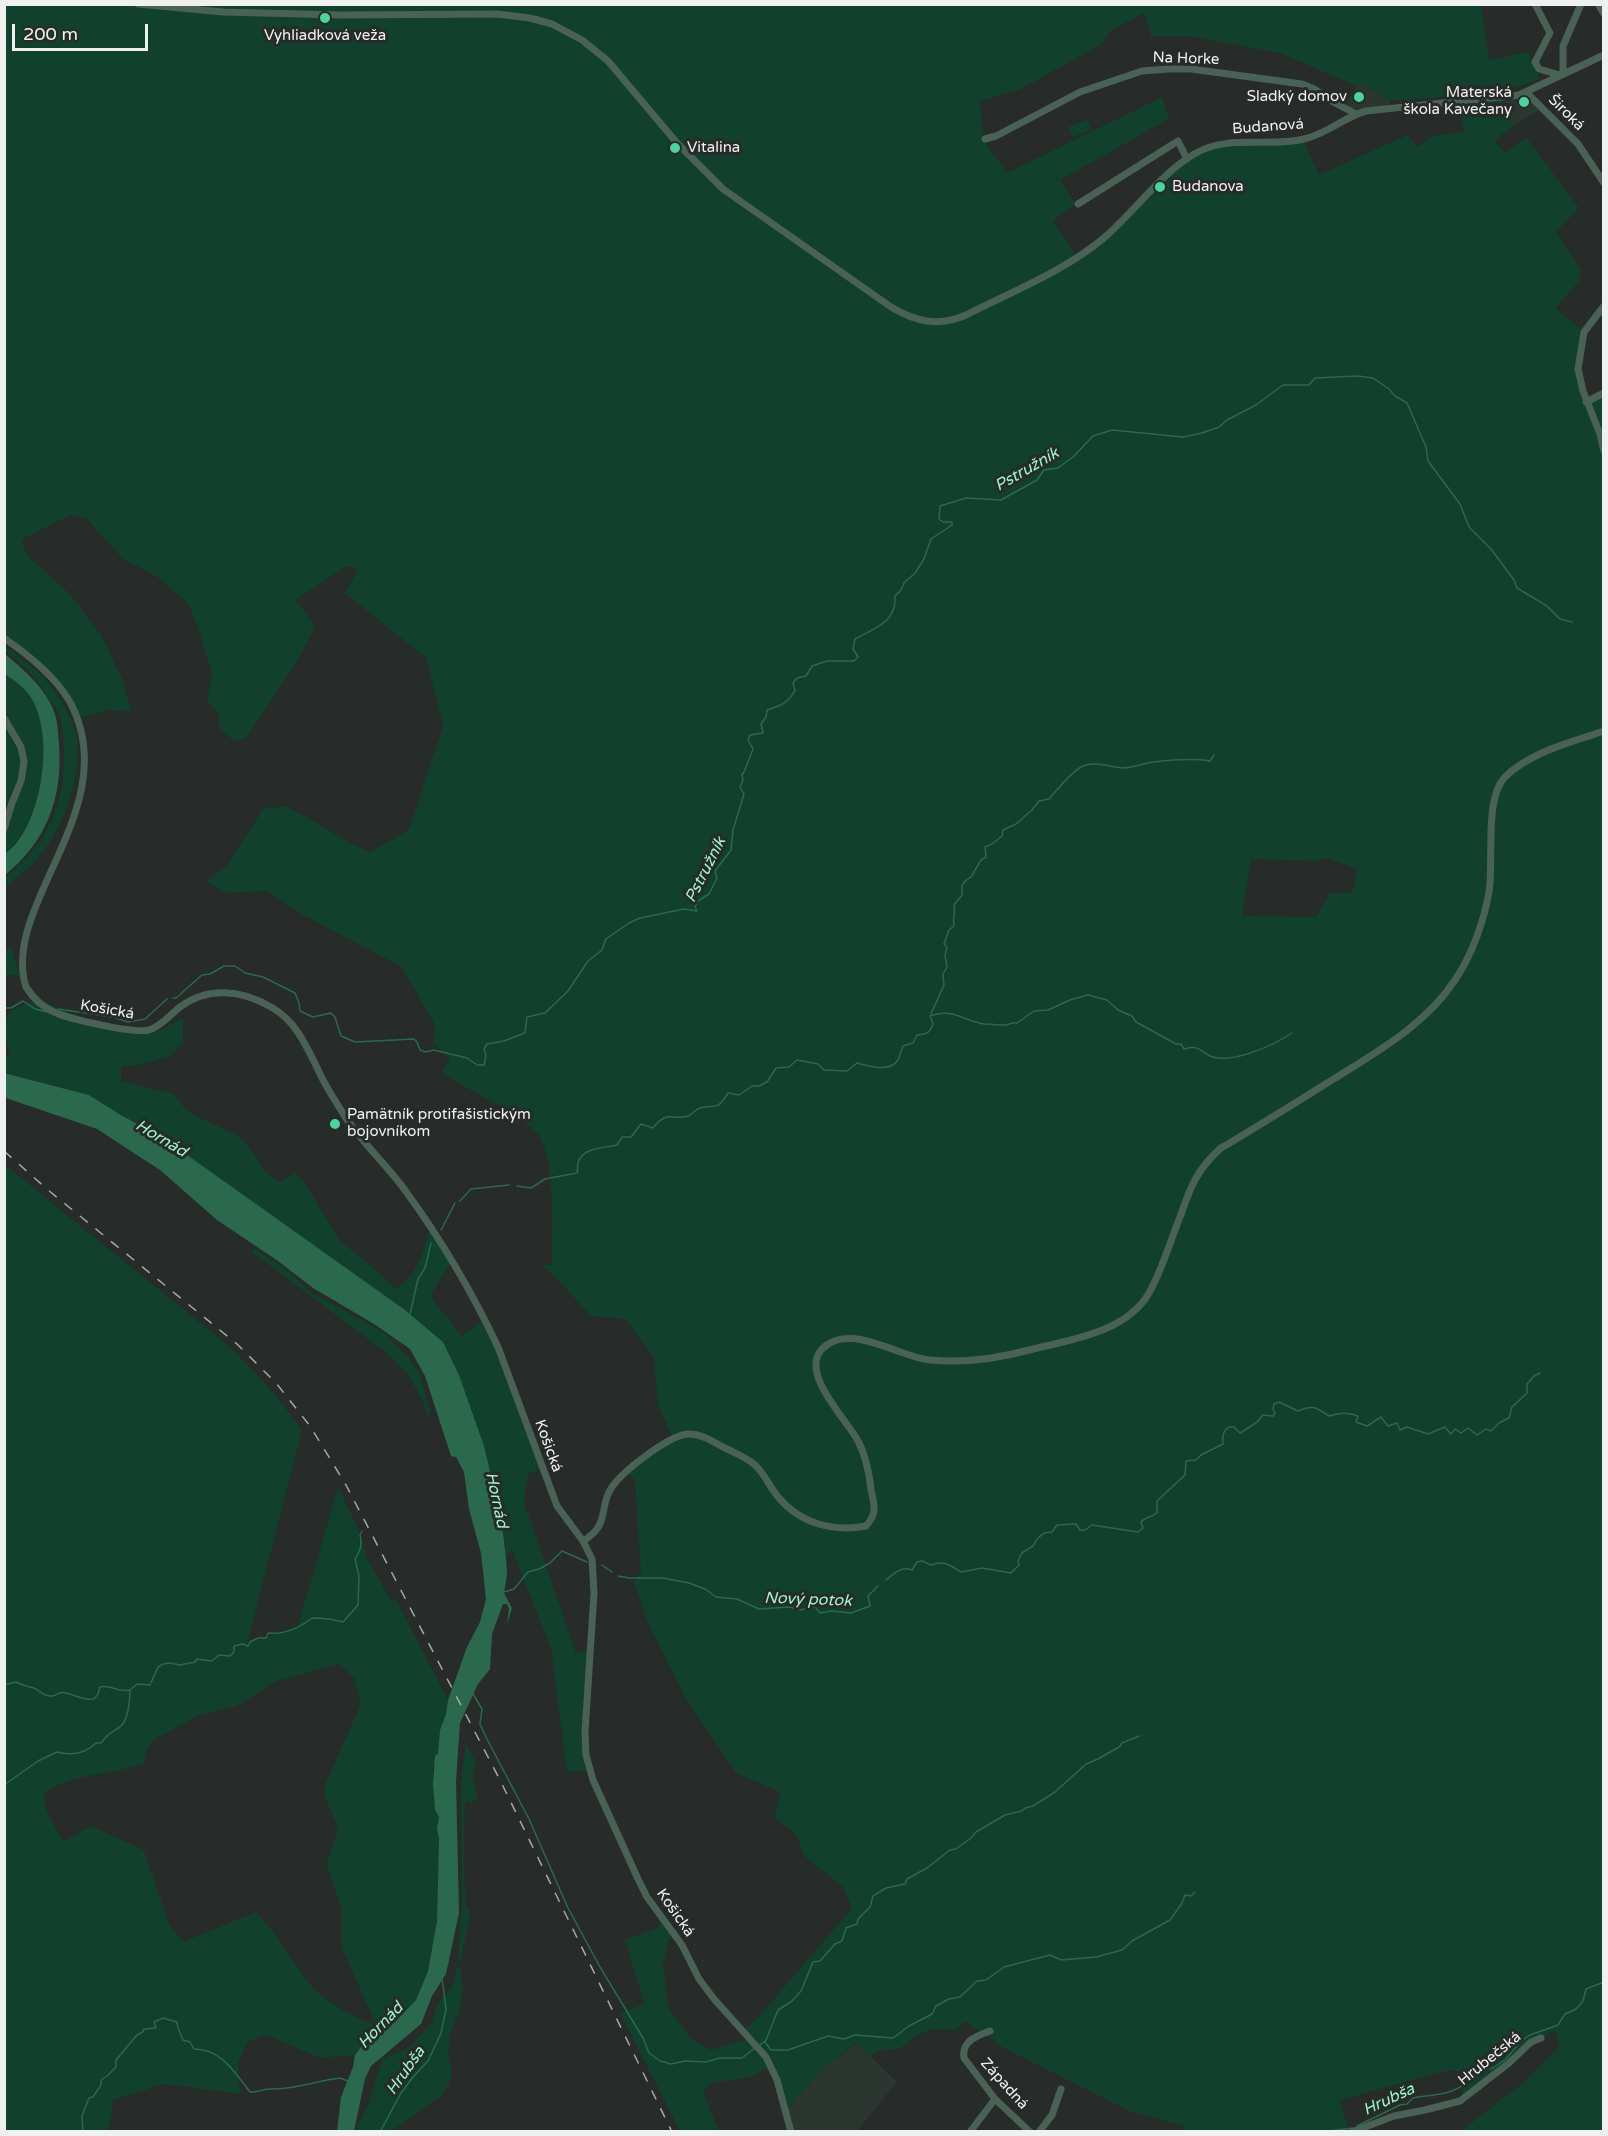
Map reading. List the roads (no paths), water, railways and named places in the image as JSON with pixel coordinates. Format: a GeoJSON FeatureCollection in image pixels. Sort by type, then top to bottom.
{"type":"FeatureCollection","features":[{"type":"Feature","properties":{"kind":"street","name":"Budanová"},"geometry":{"type":"LineString","coordinates":[[138,4],[232,12],[339,15],[497,14],[530,18],[552,24],[582,40],[608,61],[677,143],[723,189],[891,307],[928,322],[956,319],[1042,277],[1077,257],[1119,225],[1176,167],[1205,148],[1226,143],[1303,140],[1322,133],[1356,114],[1376,110],[1527,93],[1604,56]]}},
{"type":"Feature","properties":{"kind":"street"},"geometry":{"type":"LineString","coordinates":[[1536,4],[1550,33],[1535,62],[1539,69],[1561,75],[1563,46],[1581,4]]}},
{"type":"Feature","properties":{"kind":"street"},"geometry":{"type":"LineString","coordinates":[[1598,4],[1604,14]]}},
{"type":"Feature","properties":{"kind":"street","name":"Na Horke"},"geometry":{"type":"LineString","coordinates":[[985,139],[996,136],[1080,92],[1125,76],[1154,69],[1191,69],[1302,84],[1356,114]]}},
{"type":"Feature","properties":{"kind":"street","name":"Široká"},"geometry":{"type":"LineString","coordinates":[[1527,93],[1578,144],[1604,183]]}},
{"type":"Feature","properties":{"kind":"street"},"geometry":{"type":"LineString","coordinates":[[1078,204],[1178,141],[1186,159]]}},
{"type":"Feature","properties":{"kind":"street"},"geometry":{"type":"LineString","coordinates":[[1604,306],[1589,323],[1581,341],[1578,369],[1586,402],[1600,434],[1604,451]]}},
{"type":"Feature","properties":{"kind":"street"},"geometry":{"type":"LineString","coordinates":[[1586,402],[1604,393]]}},
{"type":"Feature","properties":{"kind":"street"},"geometry":{"type":"LineString","coordinates":[[4,638],[37,664],[62,690],[77,718],[82,737],[83,753],[77,788],[63,827],[54,844]]}},
{"type":"Feature","properties":{"kind":"street"},"geometry":{"type":"LineString","coordinates":[[4,718],[21,747],[24,762],[21,781],[4,829]]}},
{"type":"Feature","properties":{"kind":"street"},"geometry":{"type":"LineString","coordinates":[[584,1541],[597,1529],[603,1519],[611,1487],[651,1452],[680,1434],[705,1437],[754,1464],[780,1499],[798,1515],[812,1522],[836,1528],[866,1526],[874,1517],[875,1509],[868,1469],[857,1439],[829,1399],[819,1379],[816,1365],[820,1351],[829,1343],[854,1338],[928,1360],[986,1359],[1027,1351],[1106,1329],[1137,1309],[1149,1294],[1189,1193],[1198,1173],[1207,1161],[1221,1148],[1384,1047],[1412,1027],[1442,999],[1456,979],[1483,919],[1492,868],[1493,801],[1504,778],[1524,763],[1539,756],[1604,732]]}},
{"type":"Feature","properties":{"kind":"street","name":"Košická"},"geometry":{"type":"LineString","coordinates":[[15,955],[19,975],[37,1001],[54,1012],[115,1028],[149,1030],[183,1004],[218,992],[237,993],[271,1006],[290,1021],[302,1037],[322,1078],[348,1121],[406,1190],[487,1324],[498,1347],[557,1506],[584,1541],[592,1562],[594,1593],[585,1732],[586,1755],[593,1780],[647,1897],[682,1946],[699,1979],[766,2057],[777,2080],[791,2132]]}},
{"type":"Feature","properties":{"kind":"street","name":"Západná"},"geometry":{"type":"LineString","coordinates":[[990,2031],[967,2043],[963,2051],[967,2064],[995,2099],[1030,2132]]}},
{"type":"Feature","properties":{"kind":"street","name":"Hrubečská"},"geometry":{"type":"LineString","coordinates":[[1353,2132],[1394,2116],[1460,2101],[1509,2063],[1531,2042],[1541,2038]]}},
{"type":"Feature","properties":{"kind":"street"},"geometry":{"type":"LineString","coordinates":[[1039,2132],[1052,2115],[1061,2089]]}},
{"type":"Feature","properties":{"kind":"street"},"geometry":{"type":"LineString","coordinates":[[970,2132],[995,2099]]}},
{"type":"Feature","properties":{"kind":"water"},"geometry":{"type":"Polygon","coordinates":[[[5,654],[44,693],[55,713],[60,764],[58,783],[49,818],[31,848],[5,875],[5,854],[18,841],[34,810],[39,791],[43,751],[38,714],[29,695],[5,674],[5,654]]]}},
{"type":"Feature","properties":{"kind":"water","name":"Hornád"},"geometry":{"type":"Polygon","coordinates":[[[4,1073],[89,1095],[166,1140],[405,1310],[443,1342],[459,1375],[484,1446],[501,1517],[507,1575],[504,1593],[512,1608],[507,1624],[509,1609],[507,1604],[503,1604],[492,1634],[490,1669],[478,1684],[460,1723],[456,1781],[459,1913],[446,1974],[432,1996],[421,2024],[371,2066],[365,2079],[354,2131],[337,2131],[341,2097],[353,2067],[355,2055],[364,2043],[389,2028],[416,2000],[428,1971],[437,1921],[439,1817],[435,1810],[433,1783],[435,1756],[438,1753],[440,1730],[448,1700],[467,1647],[480,1622],[486,1599],[481,1553],[469,1509],[464,1472],[456,1457],[451,1456],[425,1376],[410,1349],[374,1324],[313,1288],[278,1261],[217,1220],[160,1170],[97,1129],[6,1098],[4,1073]]]}},
{"type":"Feature","properties":{"kind":"waterway","name":"Pstružník"},"geometry":{"type":"LineString","coordinates":[[173,998],[176,998],[202,975],[210,974],[224,966],[235,966],[245,973],[263,977],[295,993],[300,1011],[313,1017],[331,1013],[335,1017],[341,1036],[355,1042],[414,1039],[420,1050],[426,1052],[434,1050],[467,1058],[477,1065],[484,1065],[486,1056],[484,1049],[487,1044],[504,1041],[525,1033],[527,1017],[545,1013],[568,991],[588,961],[602,950],[606,939],[640,918],[684,909],[697,911],[695,907],[698,901],[709,894],[717,878],[715,871],[731,850],[733,830],[744,794],[740,787],[743,780],[742,775],[753,749],[748,740],[750,735],[763,733],[761,724],[766,717],[767,710],[787,701],[795,690],[793,683],[797,678],[806,676],[812,666],[827,661],[854,661],[858,657],[853,649],[855,639],[888,618],[895,605],[895,596],[924,559],[931,539],[952,525],[952,522],[943,522],[939,519],[940,506],[966,498],[1001,500],[1037,480],[1044,470],[1058,468],[1073,457],[1093,436],[1112,430],[1183,437],[1219,427],[1227,420],[1256,405],[1283,385],[1309,385],[1315,378],[1358,376],[1373,378],[1407,403],[1426,447],[1428,461],[1460,504],[1469,527],[1491,549],[1514,580],[1517,588],[1547,606],[1560,619],[1572,622]]}},
{"type":"Feature","properties":{"kind":"waterway"},"geometry":{"type":"LineString","coordinates":[[931,1014],[944,985],[943,974],[947,967],[945,955],[947,947],[944,944],[949,930],[954,926],[954,905],[962,895],[962,886],[965,881],[971,877],[981,860],[986,857],[985,847],[1002,836],[1003,830],[1016,824],[1039,801],[1049,799],[1072,774],[1086,765],[1126,768],[1189,759],[1210,761],[1214,755]]}},
{"type":"Feature","properties":{"kind":"waterway"},"geometry":{"type":"LineString","coordinates":[[517,1186],[531,1188],[545,1179],[577,1173],[578,1163],[584,1154],[594,1149],[617,1145],[622,1137],[631,1137],[641,1124],[653,1128],[666,1117],[688,1116],[700,1108],[716,1106],[728,1093],[739,1095],[752,1086],[759,1086],[767,1082],[776,1068],[789,1067],[797,1060],[818,1064],[824,1070],[847,1071],[857,1063],[879,1068],[890,1066],[898,1060],[903,1046],[913,1043],[917,1035],[929,1031],[933,1024],[930,1016],[938,1014],[952,1014],[978,1023],[1006,1025],[1017,1023],[1034,1011],[1048,1010],[1088,995],[1107,1000],[1118,1010],[1132,1016],[1136,1022],[1176,1044],[1181,1044],[1184,1049],[1196,1048],[1219,1058],[1252,1052],[1292,1033]]}},
{"type":"Feature","properties":{"kind":"waterway","name":"Pstružník"},"geometry":{"type":"LineString","coordinates":[[58,1009],[113,1017],[128,1022],[145,1019],[167,999]]}},
{"type":"Feature","properties":{"kind":"waterway","name":"Pstružník"},"geometry":{"type":"LineString","coordinates":[[4,1008],[11,1008],[23,1001],[35,1009],[47,1012]]}},
{"type":"Feature","properties":{"kind":"waterway"},"geometry":{"type":"LineString","coordinates":[[460,1201],[471,1189],[509,1185]]}},
{"type":"Feature","properties":{"kind":"waterway"},"geometry":{"type":"LineString","coordinates":[[441,1230],[455,1203]]}},
{"type":"Feature","properties":{"kind":"waterway"},"geometry":{"type":"LineString","coordinates":[[410,1314],[418,1279],[425,1268],[431,1243]]}},
{"type":"Feature","properties":{"kind":"waterway","name":"Nový potok"},"geometry":{"type":"LineString","coordinates":[[886,1580],[901,1570],[912,1570],[917,1562],[922,1561],[931,1565],[947,1564],[961,1572],[982,1568],[1011,1573],[1019,1565],[1018,1561],[1022,1553],[1033,1546],[1044,1533],[1052,1532],[1057,1525],[1076,1524],[1080,1530],[1085,1530],[1092,1525],[1138,1532],[1143,1528],[1141,1522],[1157,1513],[1157,1501],[1185,1475],[1186,1461],[1196,1460],[1223,1444],[1223,1434],[1229,1427],[1234,1427],[1240,1433],[1256,1423],[1263,1415],[1273,1416],[1274,1404],[1279,1402],[1298,1411],[1311,1407],[1329,1416],[1343,1413],[1358,1416],[1356,1422],[1367,1426],[1381,1417],[1388,1426],[1397,1423],[1400,1430],[1407,1427],[1428,1434],[1445,1427],[1451,1434],[1455,1429],[1461,1433],[1468,1428],[1477,1435],[1486,1429],[1491,1431],[1499,1423],[1509,1418],[1512,1407],[1527,1393],[1527,1384],[1540,1373]]}},
{"type":"Feature","properties":{"kind":"waterway"},"geometry":{"type":"LineString","coordinates":[[4,1785],[38,1761],[57,1752],[78,1753],[96,1743],[101,1743],[123,1724],[127,1715],[130,1690],[137,1684],[150,1685],[158,1667],[163,1664],[180,1665],[195,1662],[197,1659],[212,1661],[219,1655],[230,1656],[234,1652],[234,1646],[243,1644],[248,1646],[250,1642],[258,1638],[266,1638],[268,1633],[292,1630],[312,1618],[343,1622],[358,1605],[359,1576],[355,1559],[360,1548],[362,1531]]}},
{"type":"Feature","properties":{"kind":"waterway","name":"Nový potok"},"geometry":{"type":"LineString","coordinates":[[504,1592],[514,1589],[528,1572],[550,1563],[562,1551],[587,1562]]}},
{"type":"Feature","properties":{"kind":"waterway","name":"Nový potok"},"geometry":{"type":"LineString","coordinates":[[602,1565],[612,1572]]}},
{"type":"Feature","properties":{"kind":"waterway","name":"Nový potok"},"geometry":{"type":"LineString","coordinates":[[618,1576],[663,1578],[689,1583],[705,1589],[716,1597],[737,1599],[759,1609],[789,1607],[800,1610],[815,1607],[820,1613],[831,1611],[851,1613],[870,1606],[868,1596],[878,1586]]}},
{"type":"Feature","properties":{"kind":"waterway"},"geometry":{"type":"LineString","coordinates":[[4,1685],[16,1682],[34,1688],[47,1696],[64,1693],[83,1699],[94,1699],[100,1687],[129,1690]]}},
{"type":"Feature","properties":{"kind":"waterway"},"geometry":{"type":"LineString","coordinates":[[473,1694],[482,1709],[480,1724],[529,1819],[568,1908],[643,2038],[649,2053],[660,2061],[671,2064],[685,2061],[706,2062],[720,2058],[742,2058],[755,2048]]}},
{"type":"Feature","properties":{"kind":"waterway"},"geometry":{"type":"LineString","coordinates":[[759,2046],[766,2040],[778,2010],[792,2001],[801,1991],[813,1962],[820,1961],[835,1944],[842,1941],[846,1928],[857,1924],[858,1919],[870,1907],[873,1896],[886,1888],[905,1884],[907,1879],[927,1868],[950,1850],[956,1849],[976,1832],[1005,1815],[1033,1806],[1055,1792],[1086,1764],[1139,1736]]}},
{"type":"Feature","properties":{"kind":"waterway"},"geometry":{"type":"LineString","coordinates":[[765,2042],[771,2050],[788,2050],[828,2036],[844,2039],[855,2035],[893,2038],[909,2026],[932,2014],[936,2006],[949,1999],[960,1997],[977,1981],[986,1980],[1004,1967],[1050,1955],[1061,1960],[1096,1957],[1122,1950],[1132,1941],[1170,1920],[1185,1895],[1191,1896],[1195,1892]]}},
{"type":"Feature","properties":{"kind":"waterway","name":"Hrubša"},"geometry":{"type":"LineString","coordinates":[[380,2132],[401,2093],[428,2061],[441,2033],[446,2009],[442,1978]]}},
{"type":"Feature","properties":{"kind":"waterway","name":"Hrubša"},"geometry":{"type":"LineString","coordinates":[[1357,2126],[1400,2105],[1407,2104],[1413,2098],[1440,2094],[1459,2088],[1473,2072],[1493,2068],[1506,2059],[1521,2041],[1530,2035],[1558,2025],[1565,2014],[1576,2009],[1583,2001],[1586,1989],[1604,1982]]}},
{"type":"Feature","properties":{"kind":"waterway"},"geometry":{"type":"LineString","coordinates":[[83,2132],[82,2116],[89,2098],[93,2097],[101,2085],[101,2080],[116,2067],[116,2060],[137,2035],[144,2029],[156,2028],[154,2022],[163,2018],[177,2022],[183,2040],[190,2042],[194,2049],[212,2053],[227,2063],[250,2092],[340,2078],[348,2081]]}},
{"type":"Feature","properties":{"kind":"waterway","name":"Hrubša"},"geometry":{"type":"LineString","coordinates":[[1321,2132],[1353,2128]]}},
{"type":"Feature","properties":{"kind":"railway"},"geometry":{"type":"LineString","coordinates":[[4,1151],[48,1190],[237,1344],[276,1383],[310,1426],[346,1485],[500,1780],[672,2132]]}},
{"type":"Feature","properties":{"kind":"place","name":"Vyhliadková veža"},"geometry":{"type":"Point","coordinates":[325,18]}},
{"type":"Feature","properties":{"kind":"place","name":"Sladký domov"},"geometry":{"type":"Point","coordinates":[1359,97]}},
{"type":"Feature","properties":{"kind":"place","name":"Materská škola Kavečany"},"geometry":{"type":"Point","coordinates":[1524,102]}},
{"type":"Feature","properties":{"kind":"place","name":"Vitalina"},"geometry":{"type":"Point","coordinates":[675,148]}},
{"type":"Feature","properties":{"kind":"place","name":"Budanova"},"geometry":{"type":"Point","coordinates":[1160,187]}},
{"type":"Feature","properties":{"kind":"place","name":"Pamätník protifašistickým bojovníkom"},"geometry":{"type":"Point","coordinates":[335,1124]}}]}
